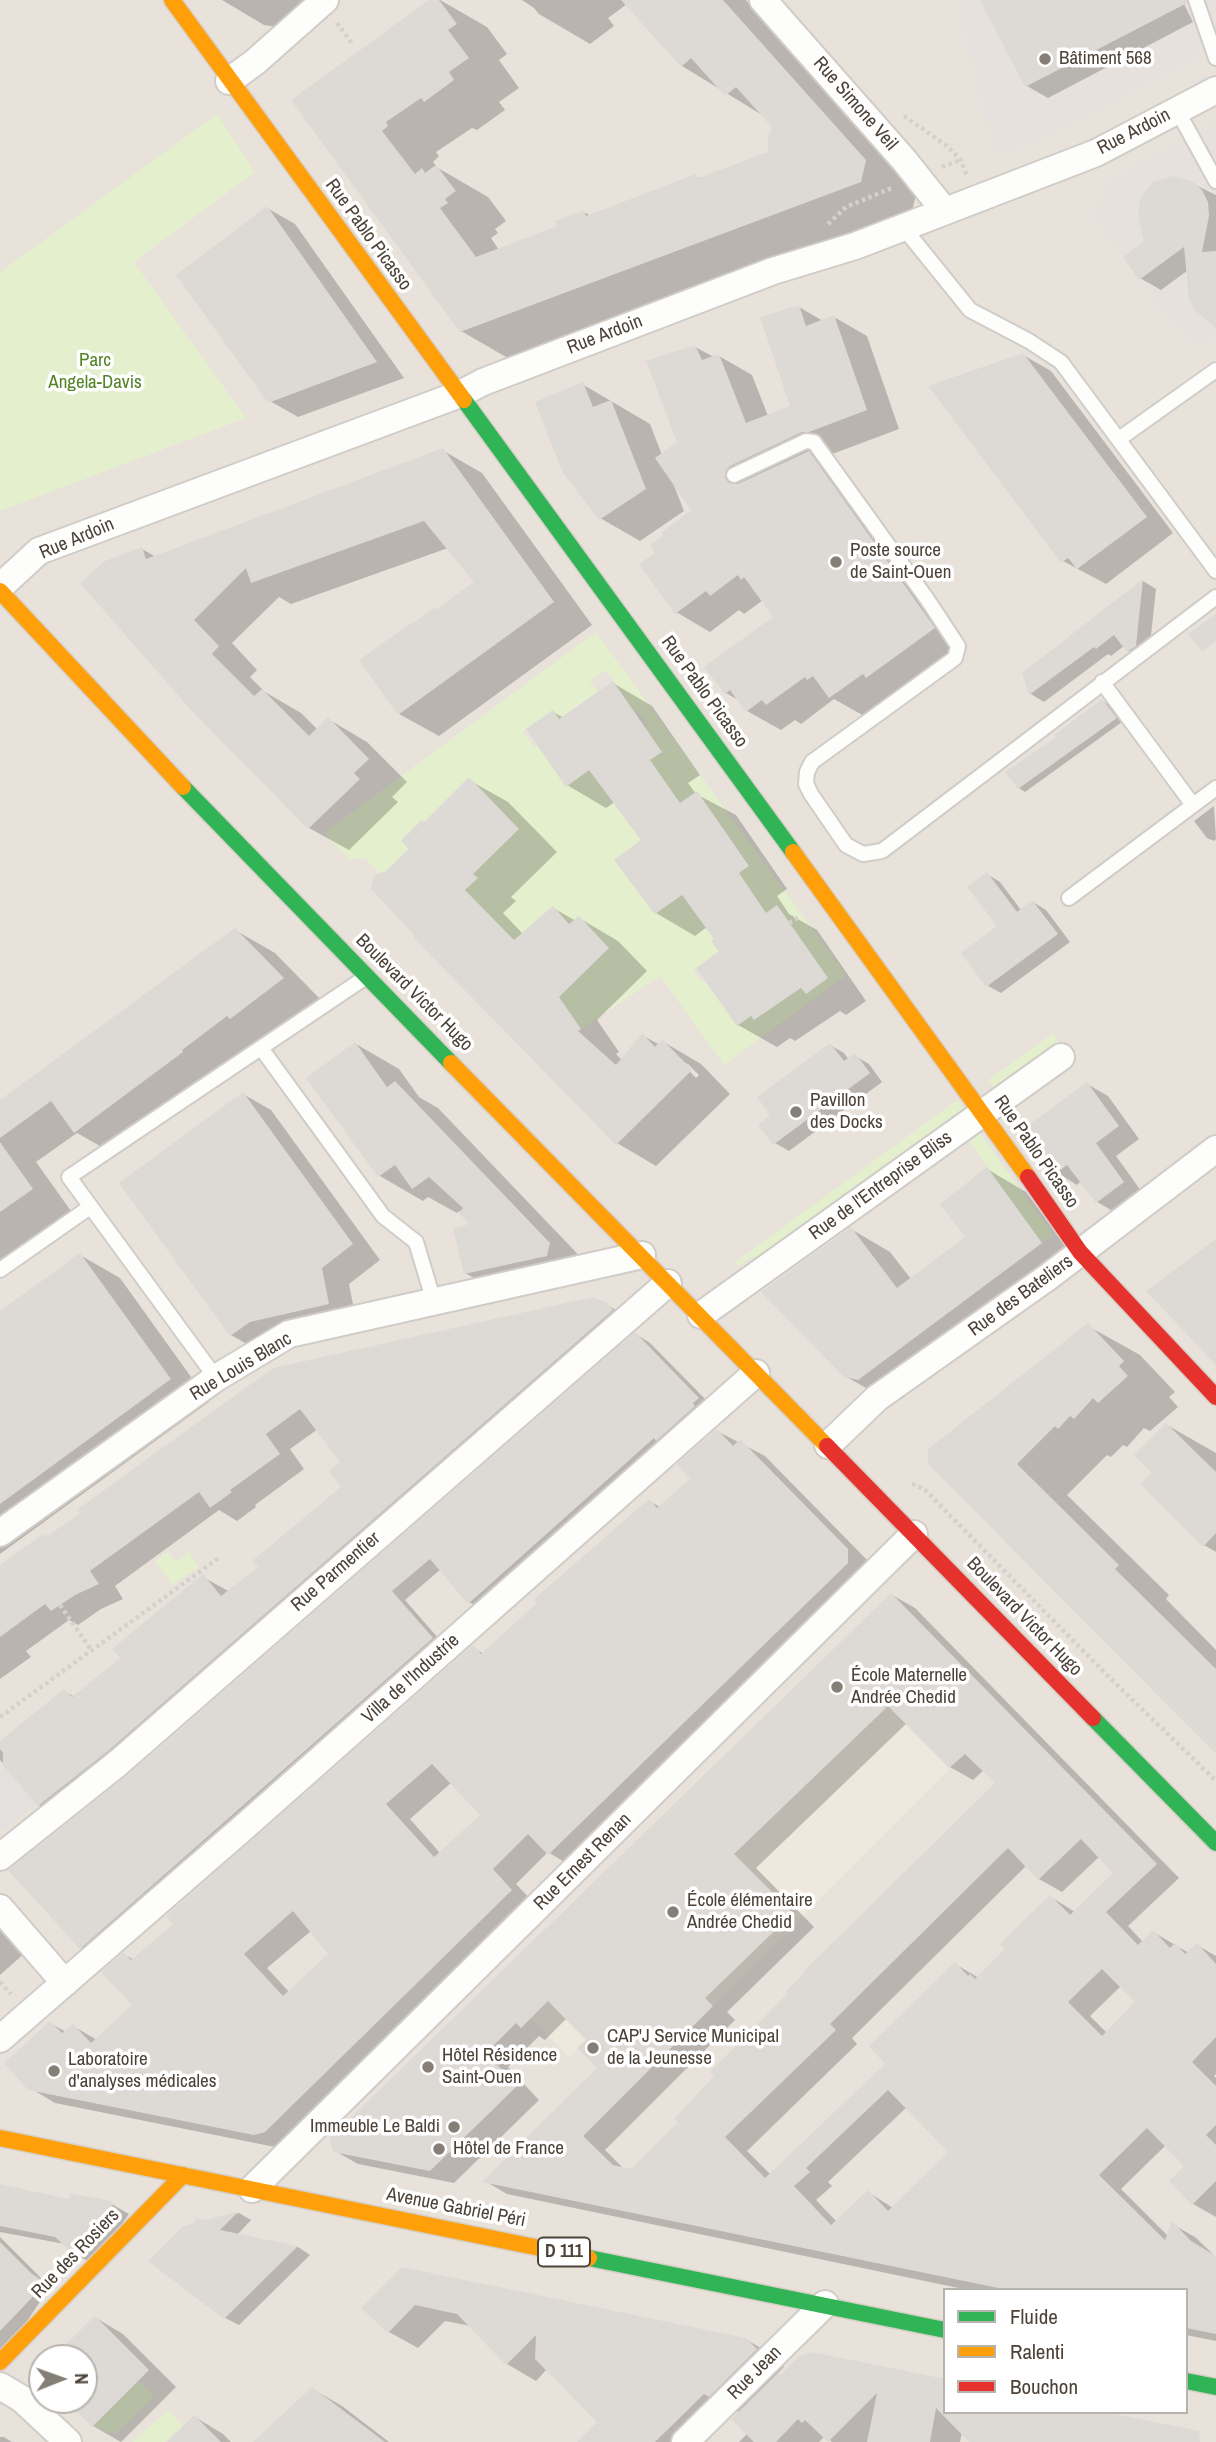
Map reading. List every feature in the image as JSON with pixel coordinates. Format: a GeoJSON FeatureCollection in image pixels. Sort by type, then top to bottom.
{"type":"FeatureCollection","features":[{"type":"Feature","properties":{"kind":"main road","name":"Rue Pablo Picasso"},"geometry":{"type":"LineString","coordinates":[[172,0],[983,1113],[1080,1252],[1216,1397]]}},
{"type":"Feature","properties":{"kind":"main road","name":"Boulevard Victor Hugo"},"geometry":{"type":"LineString","coordinates":[[0,589],[235,842],[1216,1843]]}},
{"type":"Feature","properties":{"kind":"main road","name":"Avenue Gabriel Péri"},"geometry":{"type":"LineString","coordinates":[[0,2138],[943,2330]]}},
{"type":"Feature","properties":{"kind":"main road","name":"Rue des Rosiers"},"geometry":{"type":"LineString","coordinates":[[0,2362],[183,2175]]}},
{"type":"Feature","properties":{"kind":"main road"},"geometry":{"type":"LineString","coordinates":[[1188,2381],[1216,2387]]}},
{"type":"Feature","properties":{"kind":"street"},"geometry":{"type":"LineString","coordinates":[[229,81],[255,62],[325,0]]}},
{"type":"Feature","properties":{"kind":"street","name":"Rue Simone Veil"},"geometry":{"type":"LineString","coordinates":[[763,0],[904,160],[944,210]]}},
{"type":"Feature","properties":{"kind":"street","name":"Rue Ardoin"},"geometry":{"type":"LineString","coordinates":[[0,589],[39,551],[460,394],[483,382],[761,276],[855,246],[1096,153],[1216,90]]}},
{"type":"Feature","properties":{"kind":"street","name":"Rue de l'Entreprise Bliss"},"geometry":{"type":"LineString","coordinates":[[701,1315],[1060,1057]]}},
{"type":"Feature","properties":{"kind":"street","name":"Rue des Bateliers"},"geometry":{"type":"LineString","coordinates":[[828,1445],[877,1398],[1080,1252],[1216,1149]]}},
{"type":"Feature","properties":{"kind":"street","name":"Rue Louis Blanc"},"geometry":{"type":"LineString","coordinates":[[0,1533],[216,1378],[289,1334],[642,1255]]}},
{"type":"Feature","properties":{"kind":"street","name":"Rue Parmentier"},"geometry":{"type":"LineString","coordinates":[[0,1857],[118,1763],[668,1283]]}},
{"type":"Feature","properties":{"kind":"street","name":"Villa de l'Industrie"},"geometry":{"type":"LineString","coordinates":[[0,2039],[756,1373]]}},
{"type":"Feature","properties":{"kind":"street","name":"Rue Ernest Renan"},"geometry":{"type":"LineString","coordinates":[[252,2189],[914,1534]]}},
{"type":"Feature","properties":{"kind":"street"},"geometry":{"type":"LineString","coordinates":[[0,1908],[65,1983]]}},
{"type":"Feature","properties":{"kind":"street","name":"Rue Jean"},"geometry":{"type":"LineString","coordinates":[[685,2442],[825,2304]]}},
{"type":"Feature","properties":{"kind":"street"},"geometry":{"type":"LineString","coordinates":[[0,2386],[22,2399],[68,2442]]}},
{"type":"Feature","properties":{"kind":"lane"},"geometry":{"type":"LineString","coordinates":[[1196,0],[1216,58]]}},
{"type":"Feature","properties":{"kind":"lane"},"geometry":{"type":"LineString","coordinates":[[1177,110],[1216,181]]}},
{"type":"Feature","properties":{"kind":"lane"},"geometry":{"type":"LineString","coordinates":[[903,227],[970,310],[1029,341],[1061,362],[1216,570]]}},
{"type":"Feature","properties":{"kind":"lane"},"geometry":{"type":"LineString","coordinates":[[1119,439],[1216,370]]}},
{"type":"Feature","properties":{"kind":"lane"},"geometry":{"type":"LineString","coordinates":[[734,475],[806,441],[814,442],[958,646],[955,658],[813,762],[807,772],[806,784],[846,845],[863,854],[882,850],[1216,597]]}},
{"type":"Feature","properties":{"kind":"lane"},"geometry":{"type":"LineString","coordinates":[[1102,682],[1193,805]]}},
{"type":"Feature","properties":{"kind":"lane"},"geometry":{"type":"LineString","coordinates":[[1069,898],[1216,788]]}},
{"type":"Feature","properties":{"kind":"lane"},"geometry":{"type":"LineString","coordinates":[[216,1378],[69,1177],[368,976]]}},
{"type":"Feature","properties":{"kind":"lane"},"geometry":{"type":"LineString","coordinates":[[261,1048],[383,1216],[416,1242],[434,1302]]}},
{"type":"Feature","properties":{"kind":"lane"},"geometry":{"type":"LineString","coordinates":[[0,1270],[90,1207]]}},
{"type":"Feature","properties":{"kind":"path"},"geometry":{"type":"LineString","coordinates":[[789,923],[802,915]]}},
{"type":"Feature","properties":{"kind":"path","name":"Boulevard Victor Hugo"},"geometry":{"type":"LineString","coordinates":[[905,1481],[923,1489],[1106,1674],[1216,1780]]}},
{"type":"Feature","properties":{"kind":"path"},"geometry":{"type":"LineString","coordinates":[[0,1717],[220,1557]]}},
{"type":"Feature","properties":{"kind":"path"},"geometry":{"type":"LineString","coordinates":[[60,1605],[92,1651]]}},
{"type":"Feature","properties":{"kind":"shaded area"},"geometry":{"type":"Polygon","coordinates":[[[0,0],[1216,0],[1216,2442],[0,2442],[0,0]]]}},
{"type":"Feature","properties":{"kind":"shaded area"},"geometry":{"type":"Polygon","coordinates":[[[956,0],[1216,0],[1216,47],[1046,140],[994,158],[956,0]]]}},
{"type":"Feature","properties":{"kind":"shaded area"},"geometry":{"type":"Polygon","coordinates":[[[1216,120],[1216,338],[1190,348],[1183,327],[1175,327],[1092,216],[1109,180],[1216,120]]]}},
{"type":"Feature","properties":{"kind":"shaded area"},"geometry":{"type":"Polygon","coordinates":[[[891,1593],[913,1615],[883,1642],[935,1692],[962,1665],[1008,1711],[713,2006],[667,1959],[569,2057],[531,2018],[583,1966],[546,1928],[575,1899],[612,1936],[701,1848],[665,1812],[891,1593]]]}},
{"type":"Feature","properties":{"kind":"shaded area"},"geometry":{"type":"Polygon","coordinates":[[[0,1762],[36,1803],[0,1831],[0,1762]]]}},
{"type":"Feature","properties":{"kind":"green space","name":"Parc Angela-Davis"},"geometry":{"type":"Polygon","coordinates":[[[217,114],[255,172],[134,262],[246,418],[0,511],[0,272],[217,114]]]}},
{"type":"Feature","properties":{"kind":"green space"},"geometry":{"type":"Polygon","coordinates":[[[596,632],[846,975],[724,1065],[660,976],[581,1029],[556,1000],[609,948],[579,916],[569,924],[553,906],[533,923],[520,946],[465,890],[477,878],[473,874],[519,829],[469,778],[428,827],[421,820],[402,840],[409,849],[382,875],[366,859],[349,859],[324,833],[596,632]],[[606,670],[590,681],[598,692],[559,719],[552,710],[523,732],[534,747],[537,745],[566,786],[589,770],[641,840],[615,860],[654,914],[682,895],[726,960],[708,960],[693,970],[701,981],[704,980],[737,1026],[751,1016],[755,1020],[801,988],[766,913],[739,873],[749,865],[697,791],[680,803],[650,760],[662,752],[645,727],[648,725],[639,713],[636,714],[606,670]]]}},
{"type":"Feature","properties":{"kind":"green space"},"geometry":{"type":"Polygon","coordinates":[[[1053,1033],[1060,1044],[996,1091],[988,1080],[1053,1033]]]}},
{"type":"Feature","properties":{"kind":"green space"},"geometry":{"type":"Polygon","coordinates":[[[957,1100],[966,1112],[762,1259],[752,1257],[739,1266],[735,1262],[957,1100]]]}},
{"type":"Feature","properties":{"kind":"green space"},"geometry":{"type":"Polygon","coordinates":[[[980,1133],[1053,1235],[1042,1243],[969,1141],[980,1133]]]}},
{"type":"Feature","properties":{"kind":"green space"},"geometry":{"type":"Polygon","coordinates":[[[168,1552],[176,1562],[189,1552],[199,1567],[172,1585],[155,1561],[168,1552]]]}},
{"type":"Feature","properties":{"kind":"green space"},"geometry":{"type":"Polygon","coordinates":[[[139,2381],[154,2396],[116,2434],[92,2427],[139,2381]]]}},
{"type":"Feature","properties":{"kind":"green space"},"geometry":{"type":"Polygon","coordinates":[[[168,2410],[183,2426],[179,2431],[165,2442],[132,2442],[168,2410]]]}},
{"type":"Feature","properties":{"kind":"building"},"geometry":{"type":"Polygon","coordinates":[[[429,0],[439,0],[457,24],[448,30],[469,58],[449,72],[454,80],[424,102],[421,98],[386,122],[388,126],[382,131],[415,174],[422,168],[425,173],[436,165],[456,191],[445,199],[448,203],[440,208],[476,257],[557,226],[555,221],[584,210],[586,216],[696,174],[698,178],[768,152],[768,137],[772,127],[736,87],[725,96],[691,58],[681,67],[621,0],[723,0],[866,160],[861,182],[460,332],[291,100],[429,0]]]}},
{"type":"Feature","properties":{"kind":"building","name":"Bâtiment 568"},"geometry":{"type":"Polygon","coordinates":[[[980,0],[1187,0],[1187,3],[1025,87],[980,0]]]}},
{"type":"Feature","properties":{"kind":"building"},"geometry":{"type":"Polygon","coordinates":[[[1172,176],[1192,181],[1202,190],[1208,202],[1209,216],[1202,252],[1216,251],[1216,328],[1196,311],[1189,299],[1184,247],[1139,280],[1123,257],[1144,241],[1138,218],[1140,198],[1153,182],[1172,176]]]}},
{"type":"Feature","properties":{"kind":"building"},"geometry":{"type":"Polygon","coordinates":[[[267,206],[377,362],[268,403],[176,275],[267,206]]]}},
{"type":"Feature","properties":{"kind":"building"},"geometry":{"type":"Polygon","coordinates":[[[799,305],[806,326],[834,315],[867,410],[809,432],[802,432],[730,466],[726,470],[725,478],[729,483],[738,484],[809,451],[935,628],[866,678],[863,674],[829,698],[813,676],[807,680],[805,677],[766,705],[762,700],[746,712],[730,690],[725,694],[704,667],[773,617],[744,577],[741,580],[738,575],[710,596],[706,591],[675,614],[639,564],[655,553],[650,545],[663,535],[661,533],[691,510],[655,458],[677,442],[646,361],[695,345],[702,360],[719,354],[746,423],[790,406],[760,317],[799,305]]]}},
{"type":"Feature","properties":{"kind":"building"},"geometry":{"type":"Polygon","coordinates":[[[1023,353],[1147,517],[1077,569],[1068,558],[1061,563],[928,386],[1023,353]]]}},
{"type":"Feature","properties":{"kind":"building"},"geometry":{"type":"Polygon","coordinates":[[[583,382],[593,407],[611,400],[646,489],[599,520],[563,473],[535,402],[583,382]]]}},
{"type":"Feature","properties":{"kind":"building"},"geometry":{"type":"Polygon","coordinates":[[[443,448],[554,602],[398,715],[359,660],[474,582],[424,521],[251,583],[246,568],[194,620],[219,646],[212,654],[254,696],[262,689],[309,736],[328,717],[369,759],[354,773],[360,779],[308,829],[191,710],[80,583],[105,561],[142,547],[146,559],[443,448]]]}},
{"type":"Feature","properties":{"kind":"building"},"geometry":{"type":"Polygon","coordinates":[[[1143,579],[1136,646],[1127,652],[1114,635],[1029,695],[1022,673],[1143,579]]]}},
{"type":"Feature","properties":{"kind":"building"},"geometry":{"type":"Polygon","coordinates":[[[1216,614],[1216,640],[1202,652],[1188,634],[1216,614]]]}},
{"type":"Feature","properties":{"kind":"building"},"geometry":{"type":"Polygon","coordinates":[[[613,681],[662,752],[650,760],[680,803],[697,791],[749,866],[739,873],[766,913],[777,905],[828,978],[806,994],[801,988],[754,1020],[751,1016],[737,1026],[696,968],[719,951],[711,941],[714,939],[682,895],[655,914],[614,860],[641,840],[589,770],[566,787],[526,729],[553,710],[559,719],[613,681]]]}},
{"type":"Feature","properties":{"kind":"building"},"geometry":{"type":"Polygon","coordinates":[[[1102,699],[1117,718],[1018,789],[1005,772],[1056,737],[1054,735],[1102,699]]]}},
{"type":"Feature","properties":{"kind":"building"},"geometry":{"type":"Polygon","coordinates":[[[469,777],[519,829],[473,874],[478,878],[465,890],[514,940],[553,906],[569,924],[579,916],[609,948],[559,997],[581,1029],[578,1031],[616,1065],[642,1033],[655,1047],[662,1039],[692,1070],[616,1145],[413,937],[415,936],[371,889],[374,875],[386,871],[409,849],[401,841],[469,777]]]}},
{"type":"Feature","properties":{"kind":"building"},"geometry":{"type":"Polygon","coordinates":[[[987,872],[1017,912],[1032,900],[1058,934],[986,987],[961,953],[997,926],[967,887],[987,872]]]}},
{"type":"Feature","properties":{"kind":"building"},"geometry":{"type":"Polygon","coordinates":[[[235,928],[284,978],[230,1019],[227,1016],[74,1133],[51,1101],[0,1138],[0,1100],[235,928]]]}},
{"type":"Feature","properties":{"kind":"building"},"geometry":{"type":"Polygon","coordinates":[[[355,1042],[387,1087],[395,1081],[550,1243],[547,1256],[464,1274],[453,1228],[469,1224],[459,1213],[463,1208],[429,1177],[412,1189],[395,1165],[378,1177],[306,1078],[355,1042]]]}},
{"type":"Feature","properties":{"kind":"building"},"geometry":{"type":"Polygon","coordinates":[[[830,1043],[844,1061],[855,1053],[870,1073],[773,1145],[758,1125],[770,1115],[757,1097],[830,1043]]]}},
{"type":"Feature","properties":{"kind":"building"},"geometry":{"type":"Polygon","coordinates":[[[1087,1082],[1119,1126],[1096,1143],[1124,1182],[1096,1203],[1067,1165],[1055,1174],[1022,1130],[1087,1082]]]}},
{"type":"Feature","properties":{"kind":"building"},"geometry":{"type":"Polygon","coordinates":[[[243,1092],[353,1244],[322,1268],[329,1304],[250,1322],[230,1336],[119,1183],[243,1092]]]}},
{"type":"Feature","properties":{"kind":"building"},"geometry":{"type":"Polygon","coordinates":[[[0,1142],[33,1189],[0,1212],[0,1142]]]}},
{"type":"Feature","properties":{"kind":"building"},"geometry":{"type":"Polygon","coordinates":[[[987,1167],[1042,1243],[858,1380],[844,1377],[761,1292],[851,1227],[897,1288],[965,1237],[940,1204],[987,1167]]]}},
{"type":"Feature","properties":{"kind":"building"},"geometry":{"type":"Polygon","coordinates":[[[1216,1239],[1216,1365],[1146,1291],[1216,1239]]]}},
{"type":"Feature","properties":{"kind":"building"},"geometry":{"type":"Polygon","coordinates":[[[80,1253],[171,1379],[0,1504],[0,1311],[80,1253]]]}},
{"type":"Feature","properties":{"kind":"building"},"geometry":{"type":"Polygon","coordinates":[[[593,1297],[606,1302],[613,1310],[108,1751],[38,1806],[3,1765],[0,1741],[64,1689],[72,1697],[120,1658],[112,1649],[203,1574],[221,1596],[258,1567],[252,1561],[341,1487],[329,1471],[340,1462],[300,1409],[266,1434],[280,1454],[230,1490],[232,1492],[210,1508],[199,1492],[90,1571],[99,1584],[75,1595],[51,1611],[45,1604],[0,1637],[0,1565],[43,1534],[46,1537],[80,1513],[78,1509],[273,1368],[593,1297]]]}},
{"type":"Feature","properties":{"kind":"building"},"geometry":{"type":"Polygon","coordinates":[[[1088,1323],[1124,1361],[1119,1366],[1128,1376],[1098,1403],[1093,1398],[1074,1419],[1070,1416],[1058,1429],[1055,1426],[1017,1464],[1119,1565],[1115,1569],[1216,1669],[1216,1754],[928,1464],[928,1449],[1088,1323]]]}},
{"type":"Feature","properties":{"kind":"building"},"geometry":{"type":"Polygon","coordinates":[[[635,1332],[699,1398],[693,1403],[695,1406],[656,1441],[654,1438],[468,1604],[430,1559],[392,1591],[433,1638],[80,1949],[8,1870],[128,1775],[635,1332]]]}},
{"type":"Feature","properties":{"kind":"building"},"geometry":{"type":"Polygon","coordinates":[[[1166,1423],[1216,1472],[1216,1533],[1203,1547],[1140,1484],[1152,1473],[1134,1455],[1166,1423]]]}},
{"type":"Feature","properties":{"kind":"building"},"geometry":{"type":"Polygon","coordinates":[[[717,1429],[733,1446],[740,1439],[848,1549],[848,1563],[548,1855],[528,1834],[493,1869],[512,1890],[265,2132],[254,2135],[28,2090],[4,2063],[50,2021],[62,2033],[73,2024],[91,2043],[132,2005],[101,1972],[124,1952],[131,1960],[173,1924],[166,1916],[473,1645],[481,1654],[537,1603],[534,1599],[649,1499],[657,1508],[690,1479],[677,1464],[717,1429]],[[432,1764],[386,1804],[434,1857],[480,1815],[432,1764]],[[293,1911],[244,1954],[283,1996],[328,1954],[293,1911]]]}},
{"type":"Feature","properties":{"kind":"building"},"geometry":{"type":"Polygon","coordinates":[[[891,1593],[1157,1864],[1106,1912],[1138,1945],[1153,1930],[1170,1948],[1175,1943],[1185,1954],[1197,1943],[1216,1964],[1216,2037],[1192,2062],[1216,2086],[1216,2125],[1206,2135],[1216,2145],[1216,2181],[1192,2205],[1169,2181],[1184,2166],[1147,2128],[1099,2175],[1165,2240],[1172,2221],[1191,2241],[1216,2256],[1216,2334],[1188,2328],[1188,2288],[998,2288],[482,2182],[597,2068],[577,2048],[586,2040],[548,2001],[521,2028],[516,2023],[486,2053],[517,2086],[430,2171],[333,2152],[329,2139],[891,1593]],[[888,1706],[734,1854],[793,1913],[705,1998],[713,2006],[583,2136],[613,2165],[631,2169],[678,2122],[674,2119],[714,2076],[710,2072],[788,1993],[786,1991],[804,1971],[995,1783],[965,1754],[949,1768],[888,1706]],[[1081,1839],[1038,1880],[1008,1848],[830,2024],[836,2030],[725,2137],[765,2178],[885,2064],[869,2046],[955,1962],[968,1976],[970,1974],[975,1979],[1005,1949],[1000,1944],[1050,1895],[1070,1915],[1113,1873],[1081,1839]],[[1102,1969],[1068,2002],[1102,2036],[1135,2002],[1102,1969]],[[888,2090],[806,2168],[810,2172],[794,2186],[831,2225],[868,2190],[888,2211],[948,2152],[888,2090]]]}},
{"type":"Feature","properties":{"kind":"building"},"geometry":{"type":"Polygon","coordinates":[[[0,2184],[69,2199],[70,2193],[111,2201],[115,2213],[74,2255],[55,2237],[0,2226],[0,2184]]]}},
{"type":"Feature","properties":{"kind":"building"},"geometry":{"type":"Polygon","coordinates":[[[239,2211],[220,2230],[298,2246],[224,2319],[148,2261],[183,2226],[195,2223],[196,2218],[206,2220],[239,2211]]]}},
{"type":"Feature","properties":{"kind":"building"},"geometry":{"type":"Polygon","coordinates":[[[0,2242],[32,2274],[46,2283],[0,2331],[0,2242]]]}},
{"type":"Feature","properties":{"kind":"building"},"geometry":{"type":"Polygon","coordinates":[[[402,2267],[746,2338],[757,2349],[709,2397],[704,2394],[655,2442],[577,2442],[597,2422],[535,2359],[536,2335],[506,2365],[457,2314],[415,2305],[388,2333],[361,2308],[402,2267]]]}},
{"type":"Feature","properties":{"kind":"building"},"geometry":{"type":"Polygon","coordinates":[[[95,2316],[149,2370],[92,2427],[79,2414],[98,2414],[98,2344],[66,2344],[95,2316]]]}},
{"type":"Feature","properties":{"kind":"building"},"geometry":{"type":"Polygon","coordinates":[[[812,2352],[943,2379],[943,2414],[1115,2414],[1200,2431],[1199,2442],[969,2442],[936,2408],[930,2442],[867,2442],[877,2393],[828,2442],[805,2420],[802,2423],[798,2419],[776,2442],[754,2442],[731,2419],[799,2356],[812,2352]]]}},
{"type":"Feature","properties":{"kind":"building"},"geometry":{"type":"Polygon","coordinates":[[[312,2387],[385,2442],[253,2442],[312,2387]]]}},
{"type":"Feature","properties":{"kind":"building"},"geometry":{"type":"Polygon","coordinates":[[[194,2415],[221,2442],[167,2442],[194,2415]]]}},
{"type":"Feature","properties":{"kind":"traffic: fast"},"geometry":{"type":"LineString","coordinates":[[464,400],[793,852]]}},
{"type":"Feature","properties":{"kind":"traffic: fast"},"geometry":{"type":"LineString","coordinates":[[183,787],[451,1063]]}},
{"type":"Feature","properties":{"kind":"traffic: fast"},"geometry":{"type":"LineString","coordinates":[[1093,1718],[1216,1843]]}},
{"type":"Feature","properties":{"kind":"traffic: fast"},"geometry":{"type":"LineString","coordinates":[[589,2258],[943,2330]]}},
{"type":"Feature","properties":{"kind":"traffic: fast"},"geometry":{"type":"LineString","coordinates":[[1188,2381],[1216,2387]]}},
{"type":"Feature","properties":{"kind":"traffic: slow"},"geometry":{"type":"LineString","coordinates":[[172,0],[464,400]]}},
{"type":"Feature","properties":{"kind":"traffic: slow"},"geometry":{"type":"LineString","coordinates":[[0,591],[183,787]]}},
{"type":"Feature","properties":{"kind":"traffic: slow"},"geometry":{"type":"LineString","coordinates":[[793,852],[1028,1177]]}},
{"type":"Feature","properties":{"kind":"traffic: slow"},"geometry":{"type":"LineString","coordinates":[[451,1063],[827,1446]]}},
{"type":"Feature","properties":{"kind":"traffic: slow"},"geometry":{"type":"LineString","coordinates":[[0,2138],[589,2258]]}},
{"type":"Feature","properties":{"kind":"traffic: slow"},"geometry":{"type":"LineString","coordinates":[[0,2362],[183,2175]]}},
{"type":"Feature","properties":{"kind":"traffic: jam"},"geometry":{"type":"LineString","coordinates":[[1028,1177],[1080,1252],[1216,1397]]}},
{"type":"Feature","properties":{"kind":"traffic: jam"},"geometry":{"type":"LineString","coordinates":[[827,1446],[1093,1718]]}},
{"type":"Feature","properties":{"kind":"place","name":"Bâtiment 568"},"geometry":{"type":"Point","coordinates":[1045,59]}},
{"type":"Feature","properties":{"kind":"place","name":"Poste source de Saint-Ouen"},"geometry":{"type":"Point","coordinates":[836,562]}},
{"type":"Feature","properties":{"kind":"place","name":"Pavillon des Docks"},"geometry":{"type":"Point","coordinates":[796,1112]}},
{"type":"Feature","properties":{"kind":"place","name":"École Maternelle Andrée Chedid"},"geometry":{"type":"Point","coordinates":[837,1687]}},
{"type":"Feature","properties":{"kind":"place","name":"École élémentaire Andrée Chedid"},"geometry":{"type":"Point","coordinates":[673,1912]}},
{"type":"Feature","properties":{"kind":"place","name":"CAP'J Service Municipal de la Jeunesse"},"geometry":{"type":"Point","coordinates":[593,2048]}},
{"type":"Feature","properties":{"kind":"place","name":"Hôtel Résidence Saint-Ouen"},"geometry":{"type":"Point","coordinates":[428,2067]}},
{"type":"Feature","properties":{"kind":"place","name":"Laboratoire d'analyses médicales"},"geometry":{"type":"Point","coordinates":[54,2071]}},
{"type":"Feature","properties":{"kind":"place","name":"Immeuble Le Baldi"},"geometry":{"type":"Point","coordinates":[454,2127]}},
{"type":"Feature","properties":{"kind":"place","name":"Hôtel de France"},"geometry":{"type":"Point","coordinates":[439,2149]}}]}
